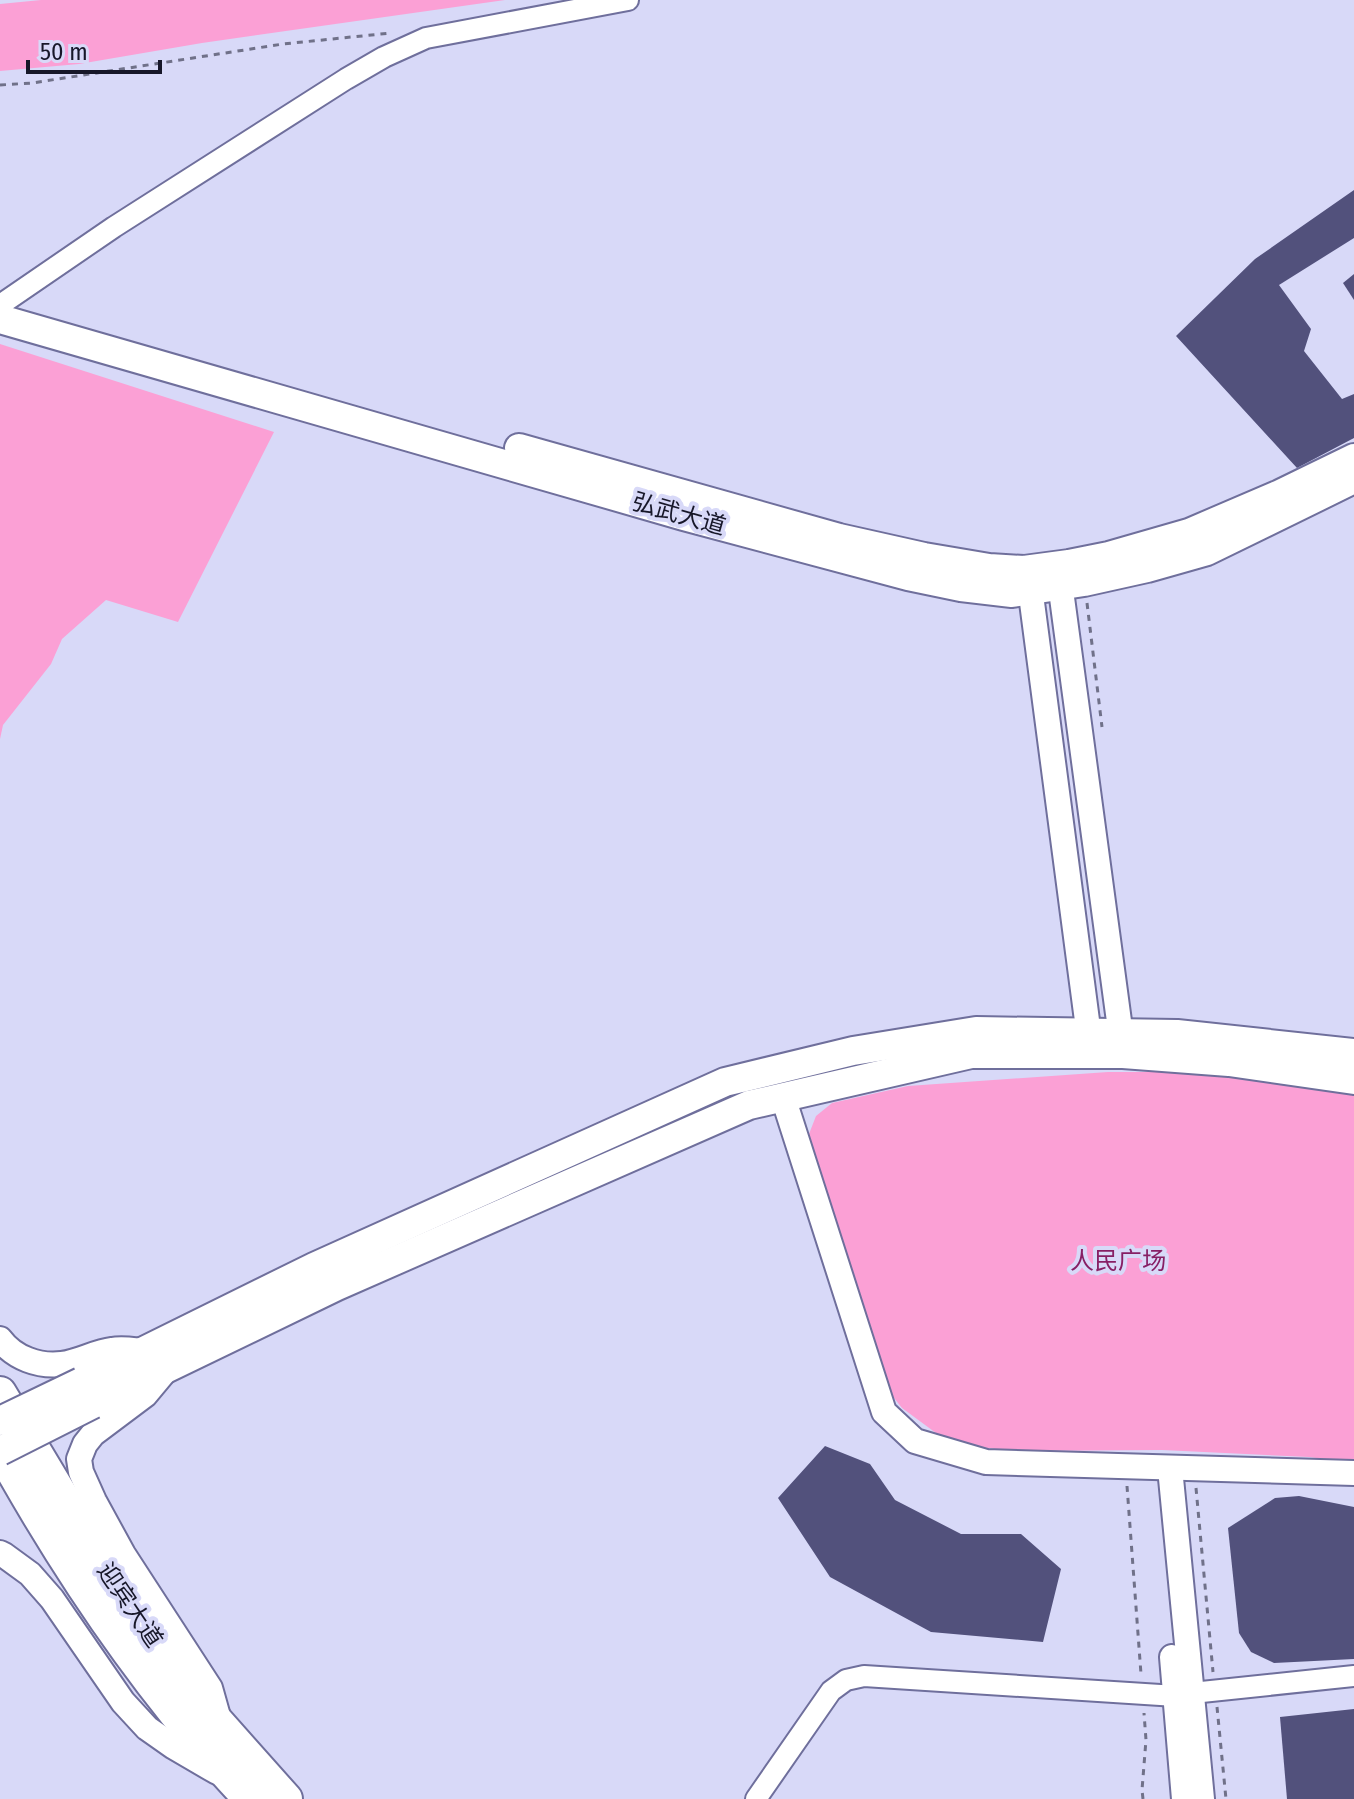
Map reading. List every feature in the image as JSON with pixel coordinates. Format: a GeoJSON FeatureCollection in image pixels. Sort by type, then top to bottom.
{"type":"FeatureCollection","features":[{"type":"Feature","properties":{"kind":"main road","name":"弘武大道"},"geometry":{"type":"LineString","coordinates":[[0,305],[839,538],[989,568],[1029,580],[1147,568],[1207,551],[1354,479]]}},
{"type":"Feature","properties":{"kind":"main road","name":"弘武大道"},"geometry":{"type":"LineString","coordinates":[[0,319],[684,516],[908,576],[1012,593],[1029,580]]}},
{"type":"Feature","properties":{"kind":"main road","name":"弘武大道"},"geometry":{"type":"LineString","coordinates":[[1059,576],[1109,556],[1189,533],[1354,458]]}},
{"type":"Feature","properties":{"kind":"main road"},"geometry":{"type":"LineString","coordinates":[[0,1450],[144,1351],[314,1267],[725,1082],[853,1051],[976,1031],[1090,1044]]}},
{"type":"Feature","properties":{"kind":"main road"},"geometry":{"type":"LineString","coordinates":[[0,1421],[167,1369],[365,1274],[749,1105],[971,1054],[1122,1043],[1177,1034],[1354,1053]]}},
{"type":"Feature","properties":{"kind":"main road"},"geometry":{"type":"LineString","coordinates":[[1122,1043],[1354,1080]]}},
{"type":"Feature","properties":{"kind":"main road","name":"迎宾大道"},"geometry":{"type":"LineString","coordinates":[[0,1393],[113,1581],[182,1682],[286,1799]]}},
{"type":"Feature","properties":{"kind":"main road","name":"迎宾大道"},"geometry":{"type":"LineString","coordinates":[[0,1450],[38,1517],[127,1653],[215,1762],[246,1794]]}},
{"type":"Feature","properties":{"kind":"street"},"geometry":{"type":"LineString","coordinates":[[0,305],[114,227],[384,57],[426,38],[628,0]]}},
{"type":"Feature","properties":{"kind":"street"},"geometry":{"type":"LineString","coordinates":[[1059,576],[1122,1043]]}},
{"type":"Feature","properties":{"kind":"street"},"geometry":{"type":"LineString","coordinates":[[1029,580],[1090,1044]]}},
{"type":"Feature","properties":{"kind":"street"},"geometry":{"type":"LineString","coordinates":[[783,1097],[884,1412],[915,1441],[986,1462],[1354,1473]]}},
{"type":"Feature","properties":{"kind":"street"},"geometry":{"type":"LineString","coordinates":[[0,1339],[16,1354],[31,1362],[47,1365],[64,1364],[112,1350],[144,1351]]}},
{"type":"Feature","properties":{"kind":"street"},"geometry":{"type":"LineString","coordinates":[[167,1369],[145,1395],[93,1434],[79,1459],[81,1472],[94,1501],[123,1554],[210,1688],[221,1726]]}},
{"type":"Feature","properties":{"kind":"street"},"geometry":{"type":"LineString","coordinates":[[1173,1468],[1202,1799]]}},
{"type":"Feature","properties":{"kind":"street"},"geometry":{"type":"LineString","coordinates":[[0,1553],[30,1574],[52,1599],[123,1702],[147,1728],[246,1794]]}},
{"type":"Feature","properties":{"kind":"street"},"geometry":{"type":"LineString","coordinates":[[756,1799],[831,1691],[846,1680],[864,1676],[1143,1694],[1194,1694],[1354,1676]]}},
{"type":"Feature","properties":{"kind":"street"},"geometry":{"type":"LineString","coordinates":[[1184,1799],[1194,1694]]}},
{"type":"Feature","properties":{"kind":"path"},"geometry":{"type":"LineString","coordinates":[[0,85],[32,83],[283,44],[400,32]]}},
{"type":"Feature","properties":{"kind":"path"},"geometry":{"type":"LineString","coordinates":[[1126,1466],[1146,1740],[1143,1799]]}},
{"type":"Feature","properties":{"kind":"path"},"geometry":{"type":"LineString","coordinates":[[1173,1468],[1194,1694],[1226,1799]]}},
{"type":"Feature","properties":{"kind":"green space"},"geometry":{"type":"Polygon","coordinates":[[[41,0],[505,0],[202,43],[79,64],[0,71],[0,4],[41,0]]]}},
{"type":"Feature","properties":{"kind":"green space"},"geometry":{"type":"Polygon","coordinates":[[[0,344],[274,432],[178,622],[106,600],[62,639],[51,664],[3,725],[0,739],[0,344]]]}},
{"type":"Feature","properties":{"kind":"green space","name":"人民广场"},"geometry":{"type":"Polygon","coordinates":[[[1108,1072],[1196,1072],[1354,1094],[1354,1463],[1309,1457],[1162,1450],[1015,1451],[969,1446],[936,1433],[902,1408],[887,1389],[814,1162],[809,1134],[816,1116],[832,1103],[908,1086],[1108,1072]]]}},
{"type":"Feature","properties":{"kind":"building"},"geometry":{"type":"Polygon","coordinates":[[[1354,190],[1354,238],[1279,285],[1311,329],[1304,351],[1342,399],[1354,394],[1354,438],[1297,468],[1176,336],[1255,259],[1354,190]]]}},
{"type":"Feature","properties":{"kind":"building"},"geometry":{"type":"Polygon","coordinates":[[[1354,274],[1354,300],[1343,283],[1354,274]]]}},
{"type":"Feature","properties":{"kind":"building"},"geometry":{"type":"Polygon","coordinates":[[[825,1446],[870,1464],[895,1500],[961,1534],[1021,1534],[1061,1569],[1043,1642],[931,1632],[830,1577],[778,1498],[825,1446]]]}},
{"type":"Feature","properties":{"kind":"building"},"geometry":{"type":"Polygon","coordinates":[[[1299,1496],[1354,1507],[1354,1659],[1274,1663],[1251,1652],[1239,1633],[1228,1528],[1275,1498],[1299,1496]]]}},
{"type":"Feature","properties":{"kind":"building"},"geometry":{"type":"Polygon","coordinates":[[[1354,1709],[1354,1799],[1287,1799],[1280,1717],[1354,1709]]]}}]}
